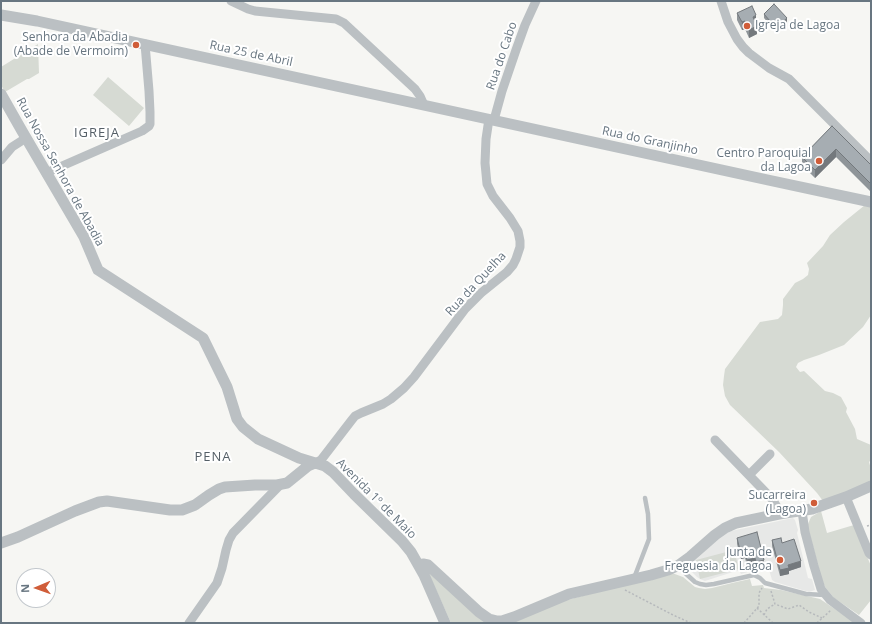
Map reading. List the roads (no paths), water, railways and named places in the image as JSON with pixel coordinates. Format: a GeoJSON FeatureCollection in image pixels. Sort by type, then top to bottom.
{"type":"FeatureCollection","features":[{"type":"Feature","properties":{"kind":"street"},"geometry":{"type":"LineString","coordinates":[[231,1],[255,11],[336,19],[344,23],[415,89],[424,106]]}},
{"type":"Feature","properties":{"kind":"street","name":"Rua do Cabo"},"geometry":{"type":"LineString","coordinates":[[492,120],[516,50],[536,1]]}},
{"type":"Feature","properties":{"kind":"street"},"geometry":{"type":"LineString","coordinates":[[721,1],[734,35],[743,47],[769,68],[788,79],[871,161]]}},
{"type":"Feature","properties":{"kind":"street","name":"Rua 25 de Abril"},"geometry":{"type":"LineString","coordinates":[[1,15],[37,21],[145,44],[492,120]]}},
{"type":"Feature","properties":{"kind":"street"},"geometry":{"type":"LineString","coordinates":[[46,173],[142,131],[149,126],[150,105],[145,44]]}},
{"type":"Feature","properties":{"kind":"street","name":"Rua Nossa Senhora de Abadia"},"geometry":{"type":"LineString","coordinates":[[1,94],[84,238],[98,270],[203,338],[227,387],[237,419],[243,428],[258,439],[299,458],[315,463]]}},
{"type":"Feature","properties":{"kind":"street","name":"Rua do Granjinho"},"geometry":{"type":"LineString","coordinates":[[492,120],[871,202]]}},
{"type":"Feature","properties":{"kind":"street","name":"Rua da Quelha"},"geometry":{"type":"LineString","coordinates":[[315,463],[321,460],[355,416],[391,399],[404,388],[466,309],[481,293],[507,272],[513,265],[520,247],[518,231],[493,196],[487,184],[485,163],[486,147],[492,120]]}},
{"type":"Feature","properties":{"kind":"street"},"geometry":{"type":"LineString","coordinates":[[1,160],[12,147],[26,138]]}},
{"type":"Feature","properties":{"kind":"street"},"geometry":{"type":"LineString","coordinates":[[715,440],[772,499],[777,506],[779,514]]}},
{"type":"Feature","properties":{"kind":"street"},"geometry":{"type":"LineString","coordinates":[[749,475],[770,454]]}},
{"type":"Feature","properties":{"kind":"street"},"geometry":{"type":"LineString","coordinates":[[1,543],[99,502],[107,501],[170,510],[182,510],[195,505],[219,489],[225,487],[277,485],[287,483],[308,466],[315,463]]}},
{"type":"Feature","properties":{"kind":"street","name":"Avenida 1º de Maio"},"geometry":{"type":"LineString","coordinates":[[315,463],[325,466],[333,472],[402,541],[411,552],[424,575],[445,623]]}},
{"type":"Feature","properties":{"kind":"street"},"geometry":{"type":"LineString","coordinates":[[189,623],[217,583],[229,540],[233,533],[282,484]]}},
{"type":"Feature","properties":{"kind":"street"},"geometry":{"type":"LineString","coordinates":[[419,565],[423,564],[428,566],[479,612],[489,619],[502,621],[569,594],[668,570],[679,565],[690,557],[714,535],[736,523],[812,509],[871,486]]}},
{"type":"Feature","properties":{"kind":"street"},"geometry":{"type":"LineString","coordinates":[[846,497],[871,555]]}},
{"type":"Feature","properties":{"kind":"street"},"geometry":{"type":"LineString","coordinates":[[802,511],[805,532],[818,581],[826,595],[860,623]]}},
{"type":"Feature","properties":{"kind":"lane"},"geometry":{"type":"LineString","coordinates":[[633,579],[649,540],[648,514],[645,498]]}},
{"type":"Feature","properties":{"kind":"lane"},"geometry":{"type":"LineString","coordinates":[[679,565],[695,582],[700,584],[714,584],[754,574],[767,584],[806,594],[826,595]]}},
{"type":"Feature","properties":{"kind":"place","name":"Igreja de Lagoa"},"geometry":{"type":"Point","coordinates":[747,26]}},
{"type":"Feature","properties":{"kind":"place","name":"Senhora da Abadia (Abade de Vermoim)"},"geometry":{"type":"Point","coordinates":[136,45]}},
{"type":"Feature","properties":{"kind":"place","name":"Centro Paroquial da Lagoa"},"geometry":{"type":"Point","coordinates":[819,161]}},
{"type":"Feature","properties":{"kind":"place","name":"Sucarreira (Lagoa)"},"geometry":{"type":"Point","coordinates":[814,503]}},
{"type":"Feature","properties":{"kind":"place","name":"Junta de Freguesia da Lagoa"},"geometry":{"type":"Point","coordinates":[780,560]}},
{"type":"Feature","properties":{"kind":"district","name":"IGREJA"},"geometry":{"type":"Point","coordinates":[97,133]}},
{"type":"Feature","properties":{"kind":"district","name":"PENA"},"geometry":{"type":"Point","coordinates":[213,457]}}]}
